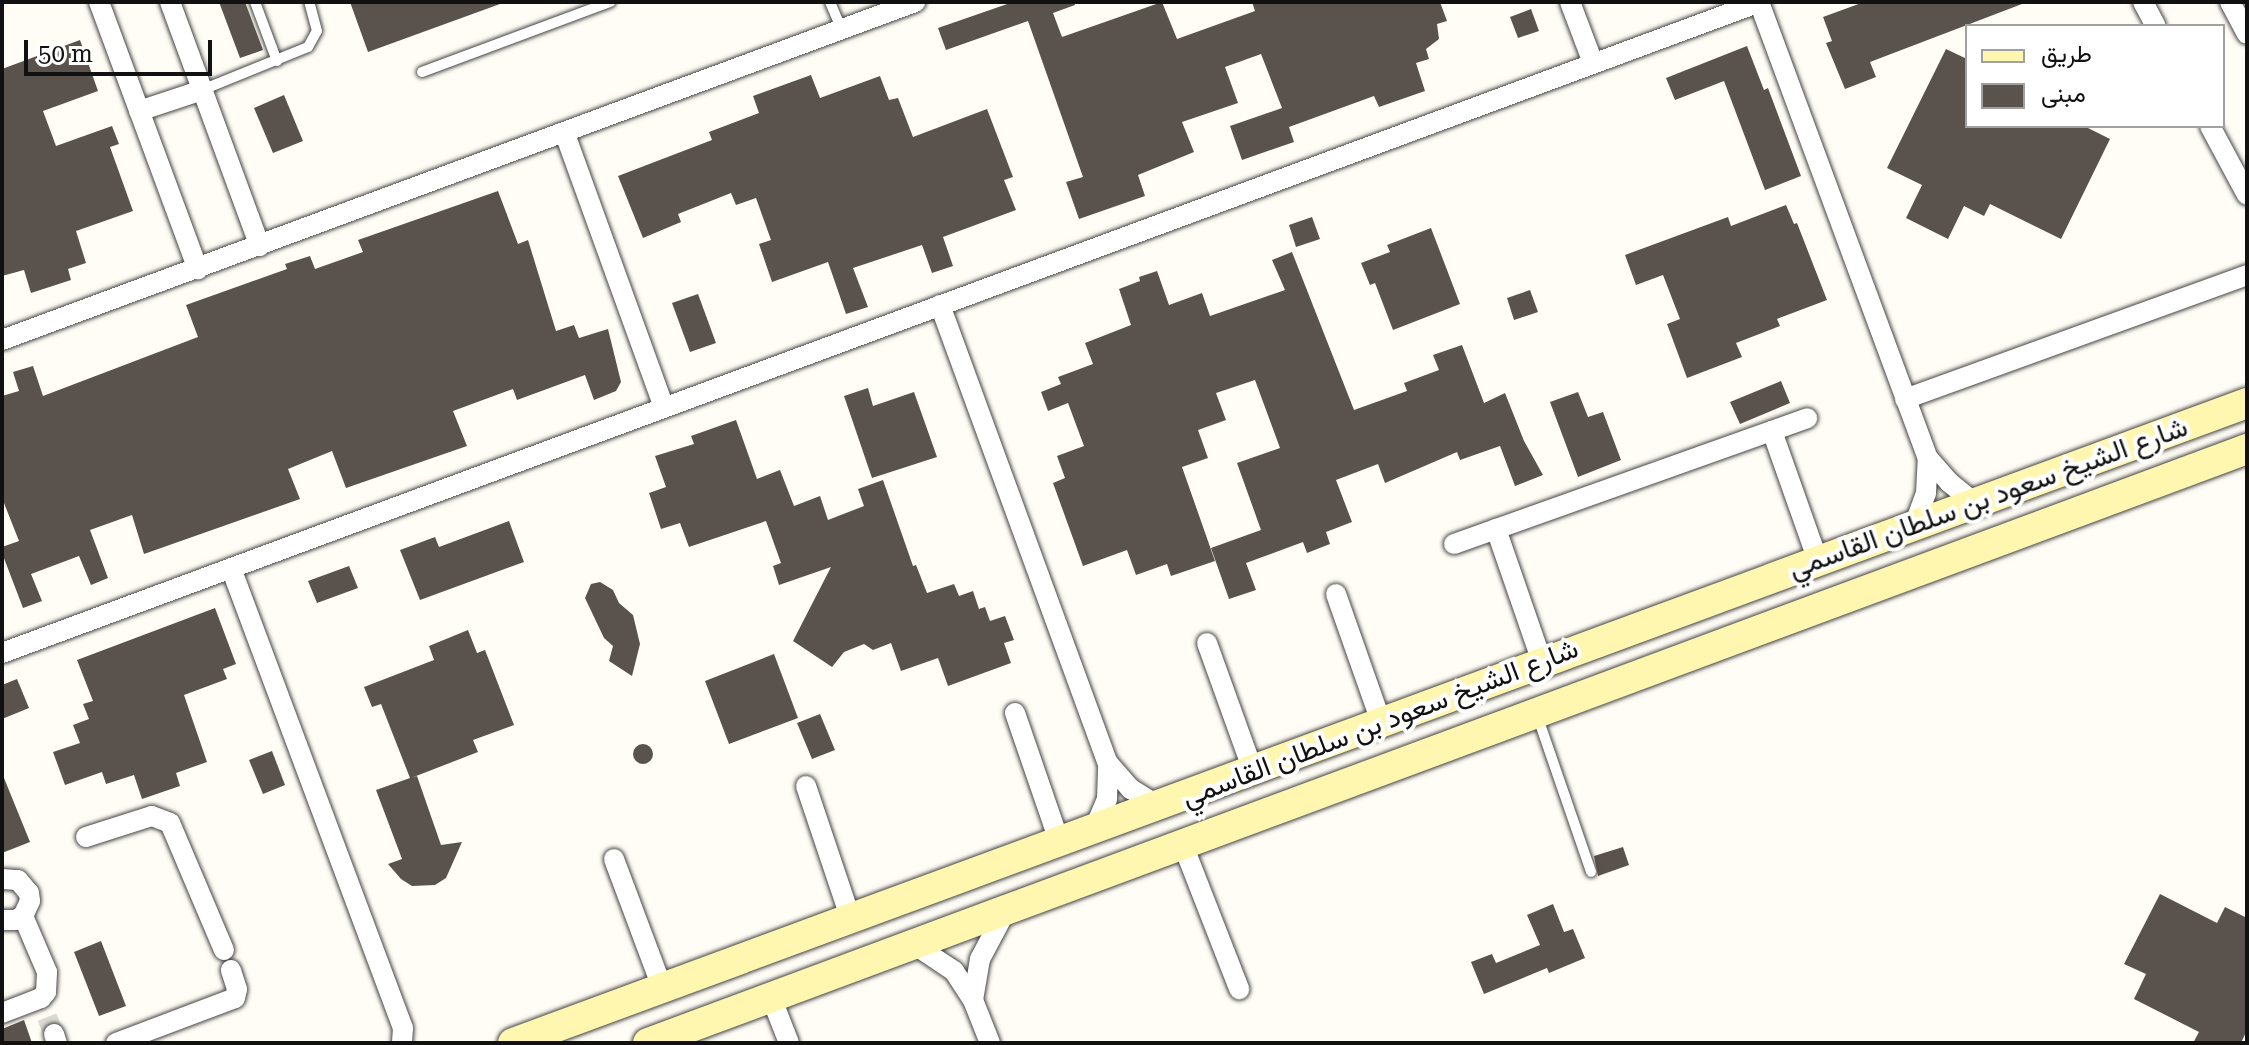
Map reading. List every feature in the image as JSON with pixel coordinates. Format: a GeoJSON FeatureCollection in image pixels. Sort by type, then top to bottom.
{"type":"FeatureCollection","features":[{"type":"Feature","properties":{"kind":"main road","name":"شارع الشيخ سعود بن سلطان القاسمي"},"geometry":{"type":"LineString","coordinates":[[513,1043],[1093,832],[1542,662],[2247,403]]}},
{"type":"Feature","properties":{"kind":"main road","name":"شارع الشيخ سعود بن سلطان القاسمي"},"geometry":{"type":"LineString","coordinates":[[648,1043],[1635,679],[1975,548],[2247,449]]}},
{"type":"Feature","properties":{"kind":"main road"},"geometry":{"type":"LineString","coordinates":[[2201,467],[2247,461]]}},
{"type":"Feature","properties":{"kind":"main road"},"geometry":{"type":"LineString","coordinates":[[1635,679],[1664,653],[1665,633],[1658,619]]}},
{"type":"Feature","properties":{"kind":"street"},"geometry":{"type":"LineString","coordinates":[[99,2],[198,269]]}},
{"type":"Feature","properties":{"kind":"street"},"geometry":{"type":"LineString","coordinates":[[170,2],[260,246]]}},
{"type":"Feature","properties":{"kind":"street"},"geometry":{"type":"LineString","coordinates":[[2,340],[915,2]]}},
{"type":"Feature","properties":{"kind":"street"},"geometry":{"type":"LineString","coordinates":[[1570,2],[1593,63]]}},
{"type":"Feature","properties":{"kind":"street"},"geometry":{"type":"LineString","coordinates":[[2,653],[1760,2],[1928,458],[1950,483],[1976,504]]}},
{"type":"Feature","properties":{"kind":"street"},"geometry":{"type":"LineString","coordinates":[[2143,2],[2155,24]]}},
{"type":"Feature","properties":{"kind":"street"},"geometry":{"type":"LineString","coordinates":[[2230,2],[2247,34]]}},
{"type":"Feature","properties":{"kind":"street"},"geometry":{"type":"LineString","coordinates":[[139,111],[202,90]]}},
{"type":"Feature","properties":{"kind":"street"},"geometry":{"type":"LineString","coordinates":[[2211,128],[2247,195]]}},
{"type":"Feature","properties":{"kind":"street"},"geometry":{"type":"LineString","coordinates":[[565,134],[664,407]]}},
{"type":"Feature","properties":{"kind":"street"},"geometry":{"type":"LineString","coordinates":[[1905,399],[2247,275]]}},
{"type":"Feature","properties":{"kind":"street"},"geometry":{"type":"LineString","coordinates":[[940,305],[1108,763],[1131,789],[1160,807]]}},
{"type":"Feature","properties":{"kind":"street"},"geometry":{"type":"LineString","coordinates":[[1454,544],[1807,418]]}},
{"type":"Feature","properties":{"kind":"street"},"geometry":{"type":"LineString","coordinates":[[1772,431],[1818,561]]}},
{"type":"Feature","properties":{"kind":"street"},"geometry":{"type":"LineString","coordinates":[[1914,526],[1926,493],[1928,458]]}},
{"type":"Feature","properties":{"kind":"street"},"geometry":{"type":"LineString","coordinates":[[1496,529],[1542,662]]}},
{"type":"Feature","properties":{"kind":"street"},"geometry":{"type":"LineString","coordinates":[[231,568],[402,1036],[419,1043]]}},
{"type":"Feature","properties":{"kind":"street"},"geometry":{"type":"LineString","coordinates":[[1336,594],[1381,722]]}},
{"type":"Feature","properties":{"kind":"street"},"geometry":{"type":"LineString","coordinates":[[1207,643],[1253,771]]}},
{"type":"Feature","properties":{"kind":"street"},"geometry":{"type":"LineString","coordinates":[[1015,713],[1060,844]]}},
{"type":"Feature","properties":{"kind":"street"},"geometry":{"type":"LineString","coordinates":[[1093,832],[1107,799],[1108,763]]}},
{"type":"Feature","properties":{"kind":"street"},"geometry":{"type":"LineString","coordinates":[[806,786],[851,920]]}},
{"type":"Feature","properties":{"kind":"street"},"geometry":{"type":"LineString","coordinates":[[86,837],[152,816],[170,823],[224,950]]}},
{"type":"Feature","properties":{"kind":"street"},"geometry":{"type":"LineString","coordinates":[[1183,845],[1239,989]]}},
{"type":"Feature","properties":{"kind":"street"},"geometry":{"type":"LineString","coordinates":[[614,859],[663,990]]}},
{"type":"Feature","properties":{"kind":"street"},"geometry":{"type":"LineString","coordinates":[[2,879],[18,880],[29,893],[30,901],[23,916],[15,920],[2,920]]}},
{"type":"Feature","properties":{"kind":"street"},"geometry":{"type":"LineString","coordinates":[[973,1000],[980,959],[1005,912]]}},
{"type":"Feature","properties":{"kind":"street"},"geometry":{"type":"LineString","coordinates":[[2,1013],[50,1023],[47,972],[23,916]]}},
{"type":"Feature","properties":{"kind":"street"},"geometry":{"type":"LineString","coordinates":[[915,945],[946,962],[973,1000],[990,1043]]}},
{"type":"Feature","properties":{"kind":"street"},"geometry":{"type":"LineString","coordinates":[[116,1043],[167,1034],[235,998],[237,989],[231,970]]}},
{"type":"Feature","properties":{"kind":"street"},"geometry":{"type":"LineString","coordinates":[[771,997],[789,1043]]}},
{"type":"Feature","properties":{"kind":"lane"},"geometry":{"type":"LineString","coordinates":[[255,2],[277,61]]}},
{"type":"Feature","properties":{"kind":"lane"},"geometry":{"type":"LineString","coordinates":[[202,90],[300,51],[314,40],[316,22],[309,2]]}},
{"type":"Feature","properties":{"kind":"lane"},"geometry":{"type":"LineString","coordinates":[[422,72],[610,2]]}},
{"type":"Feature","properties":{"kind":"lane"},"geometry":{"type":"LineString","coordinates":[[830,2],[842,30]]}},
{"type":"Feature","properties":{"kind":"lane"},"geometry":{"type":"LineString","coordinates":[[1537,713],[1591,872]]}},
{"type":"Feature","properties":{"kind":"building"},"geometry":{"type":"Polygon","coordinates":[[[219,2],[245,2],[263,50],[240,58],[219,2]]]}},
{"type":"Feature","properties":{"kind":"building"},"geometry":{"type":"Polygon","coordinates":[[[350,2],[500,2],[500,4],[368,52],[350,2]]]}},
{"type":"Feature","properties":{"kind":"building"},"geometry":{"type":"Polygon","coordinates":[[[1013,2],[1074,2],[1075,5],[1053,13],[1062,37],[1162,2],[1177,39],[1255,11],[1252,2],[1440,2],[1447,21],[1437,24],[1439,39],[1426,49],[1429,59],[1416,63],[1425,91],[1379,107],[1374,96],[1289,127],[1294,142],[1242,160],[1230,126],[1282,108],[1261,54],[1225,67],[1238,103],[1182,122],[1194,152],[1138,175],[1145,196],[1079,219],[1066,182],[1083,177],[1028,21],[946,50],[938,28],[1013,2]]]}},
{"type":"Feature","properties":{"kind":"building"},"geometry":{"type":"Polygon","coordinates":[[[1864,2],[2022,2],[1870,62],[1876,77],[1845,89],[1826,43],[1832,41],[1823,17],[1864,2]]]}},
{"type":"Feature","properties":{"kind":"building"},"geometry":{"type":"Polygon","coordinates":[[[1531,9],[1539,31],[1518,38],[1510,17],[1531,9]]]}},
{"type":"Feature","properties":{"kind":"building"},"geometry":{"type":"Polygon","coordinates":[[[80,40],[98,91],[43,111],[56,146],[112,126],[119,144],[110,147],[133,211],[76,231],[86,263],[68,269],[71,280],[31,293],[24,270],[2,276],[2,69],[80,40]]]}},
{"type":"Feature","properties":{"kind":"building"},"geometry":{"type":"Polygon","coordinates":[[[1747,46],[1764,90],[1768,88],[1801,176],[1765,190],[1724,81],[1675,100],[1666,78],[1747,46]]]}},
{"type":"Feature","properties":{"kind":"building"},"geometry":{"type":"Polygon","coordinates":[[[1946,49],[1965,58],[1965,128],[2088,128],[2110,139],[2061,239],[1990,204],[1984,216],[1964,206],[1948,239],[1906,218],[1922,185],[1887,168],[1946,49]]]}},
{"type":"Feature","properties":{"kind":"building"},"geometry":{"type":"Polygon","coordinates":[[[811,75],[820,98],[880,76],[889,100],[898,98],[913,137],[987,109],[1013,177],[1004,180],[1016,210],[943,237],[953,266],[932,273],[922,245],[853,268],[868,307],[846,314],[828,262],[772,282],[759,244],[771,240],[756,198],[736,205],[731,193],[678,214],[681,222],[643,238],[618,176],[712,140],[709,132],[759,113],[753,96],[811,75]]]}},
{"type":"Feature","properties":{"kind":"building"},"geometry":{"type":"Polygon","coordinates":[[[284,95],[303,141],[273,153],[254,108],[284,95]]]}},
{"type":"Feature","properties":{"kind":"building"},"geometry":{"type":"Polygon","coordinates":[[[498,191],[518,244],[528,240],[556,331],[574,325],[579,338],[608,329],[621,382],[616,391],[594,400],[585,375],[517,400],[513,389],[453,411],[467,446],[346,488],[332,451],[288,469],[300,499],[144,554],[132,515],[90,530],[108,578],[91,585],[79,556],[31,574],[42,601],[23,608],[2,553],[2,547],[19,541],[2,498],[2,396],[19,391],[13,372],[33,366],[43,396],[198,337],[186,305],[287,269],[285,264],[310,256],[315,269],[363,252],[358,240],[498,191]]]}},
{"type":"Feature","properties":{"kind":"building"},"geometry":{"type":"Polygon","coordinates":[[[1786,205],[1794,224],[1797,223],[1827,300],[1777,319],[1780,326],[1736,343],[1742,357],[1687,378],[1667,324],[1680,319],[1663,275],[1636,285],[1625,255],[1728,217],[1731,226],[1786,205]]]}},
{"type":"Feature","properties":{"kind":"building"},"geometry":{"type":"Polygon","coordinates":[[[1312,217],[1320,239],[1296,247],[1289,225],[1312,217]]]}},
{"type":"Feature","properties":{"kind":"building"},"geometry":{"type":"Polygon","coordinates":[[[1431,228],[1460,304],[1393,330],[1375,283],[1370,285],[1361,263],[1390,252],[1387,245],[1431,228]]]}},
{"type":"Feature","properties":{"kind":"building"},"geometry":{"type":"Polygon","coordinates":[[[1292,252],[1354,410],[1407,391],[1404,383],[1439,370],[1433,355],[1462,345],[1484,403],[1505,393],[1524,441],[1543,475],[1515,486],[1500,446],[1460,460],[1457,452],[1385,483],[1378,464],[1336,480],[1352,522],[1326,532],[1330,544],[1307,553],[1303,542],[1246,563],[1256,590],[1229,599],[1211,548],[1261,530],[1237,463],[1280,448],[1255,380],[1216,393],[1226,420],[1198,430],[1208,458],[1182,467],[1215,561],[1171,576],[1167,564],[1136,575],[1127,550],[1083,566],[1053,483],[1065,478],[1057,456],[1084,446],[1068,403],[1048,411],[1041,392],[1061,384],[1058,377],[1093,364],[1085,343],[1131,325],[1119,289],[1140,281],[1139,277],[1157,271],[1169,305],[1202,293],[1210,316],[1285,290],[1272,260],[1292,252]]]}},
{"type":"Feature","properties":{"kind":"building"},"geometry":{"type":"Polygon","coordinates":[[[1530,290],[1538,312],[1514,320],[1507,298],[1530,290]]]}},
{"type":"Feature","properties":{"kind":"building"},"geometry":{"type":"Polygon","coordinates":[[[698,294],[716,343],[690,352],[672,303],[698,294]]]}},
{"type":"Feature","properties":{"kind":"building"},"geometry":{"type":"Polygon","coordinates":[[[1781,381],[1790,403],[1740,424],[1730,402],[1781,381]]]}},
{"type":"Feature","properties":{"kind":"building"},"geometry":{"type":"Polygon","coordinates":[[[868,388],[873,406],[914,392],[937,457],[872,478],[844,396],[868,388]]]}},
{"type":"Feature","properties":{"kind":"building"},"geometry":{"type":"Polygon","coordinates":[[[1578,392],[1588,417],[1603,412],[1621,460],[1578,477],[1550,402],[1578,392]]]}},
{"type":"Feature","properties":{"kind":"building"},"geometry":{"type":"Polygon","coordinates":[[[736,420],[757,479],[780,470],[794,506],[820,496],[828,520],[864,506],[858,489],[883,480],[913,566],[916,565],[927,593],[954,584],[959,596],[973,591],[979,609],[985,607],[990,621],[1005,616],[1014,640],[1004,643],[1011,663],[948,686],[938,658],[901,671],[891,643],[873,650],[864,644],[844,652],[832,667],[793,641],[831,567],[779,585],[773,566],[781,563],[766,521],[689,547],[680,523],[661,529],[649,493],[666,487],[655,456],[694,444],[691,436],[736,420]]]}},
{"type":"Feature","properties":{"kind":"building"},"geometry":{"type":"Polygon","coordinates":[[[509,521],[524,562],[420,600],[400,550],[435,537],[439,547],[509,521]]]}},
{"type":"Feature","properties":{"kind":"building"},"geometry":{"type":"Polygon","coordinates":[[[349,566],[358,588],[317,603],[308,581],[349,566]]]}},
{"type":"Feature","properties":{"kind":"building"},"geometry":{"type":"Polygon","coordinates":[[[600,582],[613,590],[619,603],[633,615],[640,644],[632,676],[609,661],[613,646],[604,638],[585,598],[591,584],[600,582]]]}},
{"type":"Feature","properties":{"kind":"building"},"geometry":{"type":"Polygon","coordinates":[[[215,608],[236,664],[223,669],[227,679],[184,695],[207,762],[176,773],[180,786],[142,799],[134,775],[106,784],[102,772],[65,785],[53,752],[80,743],[73,725],[89,719],[83,704],[93,701],[77,660],[215,608]]]}},
{"type":"Feature","properties":{"kind":"building"},"geometry":{"type":"Polygon","coordinates":[[[468,630],[477,653],[485,650],[514,725],[473,740],[478,752],[411,778],[417,776],[441,845],[462,842],[446,878],[435,885],[412,886],[388,864],[402,859],[376,790],[410,778],[381,704],[372,707],[364,687],[434,660],[429,646],[468,630]]]}},
{"type":"Feature","properties":{"kind":"building"},"geometry":{"type":"Polygon","coordinates":[[[774,654],[798,718],[729,744],[705,681],[774,654]]]}},
{"type":"Feature","properties":{"kind":"building"},"geometry":{"type":"Polygon","coordinates":[[[17,679],[29,708],[2,719],[2,685],[17,679]]]}},
{"type":"Feature","properties":{"kind":"building"},"geometry":{"type":"Polygon","coordinates":[[[820,714],[835,750],[812,759],[797,723],[820,714]]]}},
{"type":"Feature","properties":{"kind":"building"},"geometry":{"type":"Polygon","coordinates":[[[639,744],[647,744],[653,754],[647,764],[639,764],[633,758],[633,750],[639,744]]]}},
{"type":"Feature","properties":{"kind":"building"},"geometry":{"type":"Polygon","coordinates":[[[272,751],[285,785],[263,794],[249,760],[272,751]]]}},
{"type":"Feature","properties":{"kind":"building"},"geometry":{"type":"Polygon","coordinates":[[[2,773],[30,842],[2,853],[2,773]]]}},
{"type":"Feature","properties":{"kind":"building"},"geometry":{"type":"Polygon","coordinates":[[[1623,847],[1629,865],[1598,876],[1594,856],[1623,847]]]}},
{"type":"Feature","properties":{"kind":"building"},"geometry":{"type":"Polygon","coordinates":[[[2160,894],[2217,923],[2225,907],[2247,918],[2247,1030],[2241,1043],[2193,1043],[2199,1032],[2134,999],[2146,974],[2124,964],[2160,894]]]}},
{"type":"Feature","properties":{"kind":"building"},"geometry":{"type":"Polygon","coordinates":[[[1553,904],[1564,932],[1573,929],[1585,958],[1549,973],[1547,968],[1484,994],[1471,962],[1492,954],[1496,963],[1540,945],[1527,915],[1553,904]]]}},
{"type":"Feature","properties":{"kind":"building"},"geometry":{"type":"Polygon","coordinates":[[[101,941],[126,1006],[99,1016],[74,952],[101,941]]]}},
{"type":"Feature","properties":{"kind":"building"},"geometry":{"type":"Polygon","coordinates":[[[24,1020],[32,1043],[2,1043],[2,1029],[24,1020]]]}},
{"type":"Feature","properties":{"kind":"tunnel"},"geometry":{"type":"LineString","coordinates":[[47,1017],[54,1034]]}}]}
